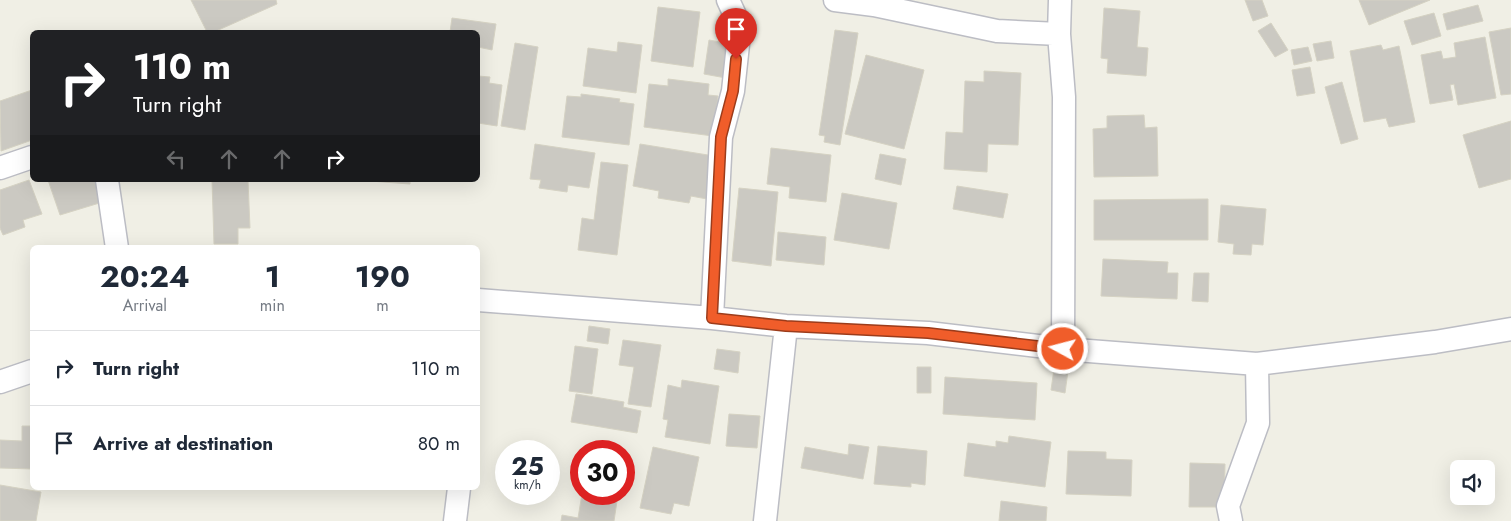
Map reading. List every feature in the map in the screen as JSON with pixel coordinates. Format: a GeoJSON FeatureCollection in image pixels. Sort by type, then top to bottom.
{"type":"FeatureCollection","features":[{"type":"Feature","properties":{"kind":"street"},"geometry":{"type":"LineString","coordinates":[[712,318],[721,137],[733,91],[740,26],[728,0]]}},
{"type":"Feature","properties":{"kind":"street"},"geometry":{"type":"LineString","coordinates":[[835,0],[997,31],[1059,34]]}},
{"type":"Feature","properties":{"kind":"street"},"geometry":{"type":"LineString","coordinates":[[1060,0],[1059,34],[1064,97],[1063,349]]}},
{"type":"Feature","properties":{"kind":"street"},"geometry":{"type":"LineString","coordinates":[[0,168],[30,158]]}},
{"type":"Feature","properties":{"kind":"street"},"geometry":{"type":"LineString","coordinates":[[107,182],[117,245]]}},
{"type":"Feature","properties":{"kind":"street"},"geometry":{"type":"LineString","coordinates":[[480,300],[712,318],[786,326],[928,333],[1063,349],[1257,364],[1435,342],[1511,329]]}},
{"type":"Feature","properties":{"kind":"street"},"geometry":{"type":"LineString","coordinates":[[765,521],[786,326]]}},
{"type":"Feature","properties":{"kind":"street"},"geometry":{"type":"LineString","coordinates":[[1232,521],[1228,506],[1258,423],[1257,364]]}},
{"type":"Feature","properties":{"kind":"street"},"geometry":{"type":"LineString","coordinates":[[0,382],[30,372]]}},
{"type":"Feature","properties":{"kind":"street"},"geometry":{"type":"LineString","coordinates":[[455,521],[459,490]]}},
{"type":"Feature","properties":{"kind":"building"},"geometry":{"type":"Polygon","coordinates":[[[191,0],[276,0],[277,4],[218,30],[206,30],[191,0]]]}},
{"type":"Feature","properties":{"kind":"building"},"geometry":{"type":"Polygon","coordinates":[[[1245,0],[1262,0],[1268,16],[1253,21],[1245,0]]]}},
{"type":"Feature","properties":{"kind":"building"},"geometry":{"type":"Polygon","coordinates":[[[1359,0],[1430,0],[1369,25],[1359,0]]]}},
{"type":"Feature","properties":{"kind":"building"},"geometry":{"type":"Polygon","coordinates":[[[1478,5],[1483,21],[1447,30],[1443,14],[1478,5]]]}},
{"type":"Feature","properties":{"kind":"building"},"geometry":{"type":"Polygon","coordinates":[[[658,7],[700,12],[693,67],[651,61],[658,7]]]}},
{"type":"Feature","properties":{"kind":"building"},"geometry":{"type":"Polygon","coordinates":[[[1104,8],[1140,11],[1137,47],[1148,48],[1146,76],[1107,73],[1108,59],[1101,58],[1104,8]]]}},
{"type":"Feature","properties":{"kind":"building"},"geometry":{"type":"Polygon","coordinates":[[[1434,13],[1441,36],[1412,45],[1404,21],[1434,13]]]}},
{"type":"Feature","properties":{"kind":"building"},"geometry":{"type":"Polygon","coordinates":[[[452,18],[496,24],[492,50],[480,47],[480,30],[450,30],[452,18]]]}},
{"type":"Feature","properties":{"kind":"building"},"geometry":{"type":"Polygon","coordinates":[[[1271,23],[1288,50],[1275,57],[1258,31],[1271,23]]]}},
{"type":"Feature","properties":{"kind":"building"},"geometry":{"type":"Polygon","coordinates":[[[1511,28],[1511,94],[1501,95],[1489,32],[1511,28]]]}},
{"type":"Feature","properties":{"kind":"building"},"geometry":{"type":"Polygon","coordinates":[[[835,30],[858,33],[840,145],[824,142],[825,136],[819,135],[835,30]]]}},
{"type":"Feature","properties":{"kind":"building"},"geometry":{"type":"Polygon","coordinates":[[[1485,37],[1496,98],[1458,105],[1454,84],[1450,85],[1453,100],[1430,104],[1421,55],[1441,51],[1443,59],[1456,57],[1454,43],[1485,37]]]}},
{"type":"Feature","properties":{"kind":"building"},"geometry":{"type":"Polygon","coordinates":[[[709,40],[731,44],[726,78],[704,74],[709,40]]]}},
{"type":"Feature","properties":{"kind":"building"},"geometry":{"type":"Polygon","coordinates":[[[1331,41],[1334,58],[1317,61],[1313,44],[1331,41]]]}},
{"type":"Feature","properties":{"kind":"building"},"geometry":{"type":"Polygon","coordinates":[[[618,42],[642,45],[636,93],[583,86],[588,48],[617,52],[618,42]]]}},
{"type":"Feature","properties":{"kind":"building"},"geometry":{"type":"Polygon","coordinates":[[[515,43],[538,47],[525,130],[501,126],[515,43]]]}},
{"type":"Feature","properties":{"kind":"building"},"geometry":{"type":"Polygon","coordinates":[[[1381,45],[1383,50],[1399,46],[1415,122],[1389,127],[1386,118],[1364,122],[1350,51],[1381,45]]]}},
{"type":"Feature","properties":{"kind":"building"},"geometry":{"type":"Polygon","coordinates":[[[1308,47],[1312,61],[1294,65],[1291,50],[1308,47]]]}},
{"type":"Feature","properties":{"kind":"building"},"geometry":{"type":"Polygon","coordinates":[[[866,55],[924,70],[904,149],[845,134],[866,55]]]}},
{"type":"Feature","properties":{"kind":"building"},"geometry":{"type":"Polygon","coordinates":[[[1310,67],[1315,93],[1297,96],[1292,70],[1310,67]]]}},
{"type":"Feature","properties":{"kind":"building"},"geometry":{"type":"Polygon","coordinates":[[[984,71],[1021,73],[1018,145],[988,144],[987,172],[944,169],[946,132],[963,133],[965,81],[984,82],[984,71]]]}},
{"type":"Feature","properties":{"kind":"building"},"geometry":{"type":"Polygon","coordinates":[[[480,76],[490,77],[489,83],[502,85],[497,126],[480,123],[480,76]]]}},
{"type":"Feature","properties":{"kind":"building"},"geometry":{"type":"Polygon","coordinates":[[[668,79],[709,84],[708,95],[718,96],[713,136],[644,127],[649,84],[668,86],[668,79]]]}},
{"type":"Feature","properties":{"kind":"building"},"geometry":{"type":"Polygon","coordinates":[[[1342,82],[1358,139],[1341,144],[1325,87],[1342,82]]]}},
{"type":"Feature","properties":{"kind":"building"},"geometry":{"type":"Polygon","coordinates":[[[30,91],[30,141],[1,151],[0,101],[30,91]]]}},
{"type":"Feature","properties":{"kind":"building"},"geometry":{"type":"Polygon","coordinates":[[[581,94],[620,99],[619,102],[634,104],[629,145],[562,137],[567,96],[581,97],[581,94]]]}},
{"type":"Feature","properties":{"kind":"building"},"geometry":{"type":"Polygon","coordinates":[[[1144,115],[1145,128],[1157,127],[1158,176],[1094,177],[1093,129],[1107,128],[1107,116],[1144,115]]]}},
{"type":"Feature","properties":{"kind":"building"},"geometry":{"type":"Polygon","coordinates":[[[1511,121],[1511,179],[1479,188],[1463,135],[1511,121]]]}},
{"type":"Feature","properties":{"kind":"building"},"geometry":{"type":"Polygon","coordinates":[[[535,144],[595,153],[589,188],[568,185],[567,192],[539,188],[541,180],[530,179],[535,144]]]}},
{"type":"Feature","properties":{"kind":"building"},"geometry":{"type":"Polygon","coordinates":[[[640,144],[714,156],[707,199],[691,196],[689,203],[658,198],[659,191],[633,186],[640,144]]]}},
{"type":"Feature","properties":{"kind":"building"},"geometry":{"type":"Polygon","coordinates":[[[771,148],[831,155],[826,202],[789,198],[790,187],[767,184],[771,148]]]}},
{"type":"Feature","properties":{"kind":"building"},"geometry":{"type":"Polygon","coordinates":[[[880,154],[906,159],[901,185],[875,179],[880,154]]]}},
{"type":"Feature","properties":{"kind":"building"},"geometry":{"type":"Polygon","coordinates":[[[601,162],[628,165],[617,255],[578,250],[582,218],[594,220],[601,162]]]}},
{"type":"Feature","properties":{"kind":"building"},"geometry":{"type":"Polygon","coordinates":[[[29,180],[42,214],[23,220],[25,227],[3,235],[0,228],[0,190],[29,180]]]}},
{"type":"Feature","properties":{"kind":"building"},"geometry":{"type":"Polygon","coordinates":[[[49,182],[100,182],[106,201],[60,215],[49,182]]]}},
{"type":"Feature","properties":{"kind":"building"},"geometry":{"type":"Polygon","coordinates":[[[212,182],[248,182],[250,228],[238,228],[238,244],[214,244],[212,182]]]}},
{"type":"Feature","properties":{"kind":"building"},"geometry":{"type":"Polygon","coordinates":[[[384,182],[410,182],[410,184],[384,182]]]}},
{"type":"Feature","properties":{"kind":"building"},"geometry":{"type":"Polygon","coordinates":[[[957,186],[1008,194],[1003,218],[953,209],[957,186]]]}},
{"type":"Feature","properties":{"kind":"building"},"geometry":{"type":"Polygon","coordinates":[[[739,188],[778,192],[771,266],[732,261],[739,188]]]}},
{"type":"Feature","properties":{"kind":"building"},"geometry":{"type":"Polygon","coordinates":[[[842,193],[897,203],[889,249],[834,240],[842,193]]]}},
{"type":"Feature","properties":{"kind":"building"},"geometry":{"type":"Polygon","coordinates":[[[1208,199],[1208,240],[1094,240],[1094,200],[1208,199]]]}},
{"type":"Feature","properties":{"kind":"building"},"geometry":{"type":"Polygon","coordinates":[[[1221,205],[1266,209],[1263,245],[1252,244],[1251,255],[1233,254],[1234,244],[1218,242],[1221,205]]]}},
{"type":"Feature","properties":{"kind":"building"},"geometry":{"type":"Polygon","coordinates":[[[778,232],[826,237],[824,265],[776,260],[778,232]]]}},
{"type":"Feature","properties":{"kind":"building"},"geometry":{"type":"Polygon","coordinates":[[[1103,259],[1168,262],[1167,273],[1178,273],[1177,299],[1101,296],[1103,259]]]}},
{"type":"Feature","properties":{"kind":"building"},"geometry":{"type":"Polygon","coordinates":[[[1194,273],[1209,273],[1208,302],[1192,301],[1194,273]]]}},
{"type":"Feature","properties":{"kind":"building"},"geometry":{"type":"Polygon","coordinates":[[[589,326],[610,329],[608,344],[587,341],[589,326]]]}},
{"type":"Feature","properties":{"kind":"building"},"geometry":{"type":"Polygon","coordinates":[[[623,340],[661,345],[651,407],[628,404],[634,367],[619,365],[623,340]]]}},
{"type":"Feature","properties":{"kind":"building"},"geometry":{"type":"Polygon","coordinates":[[[575,346],[598,349],[592,394],[569,391],[575,346]]]}},
{"type":"Feature","properties":{"kind":"building"},"geometry":{"type":"Polygon","coordinates":[[[717,349],[740,352],[738,373],[714,369],[717,349]]]}},
{"type":"Feature","properties":{"kind":"building"},"geometry":{"type":"Polygon","coordinates":[[[917,367],[931,367],[931,393],[917,393],[917,367]]]}},
{"type":"Feature","properties":{"kind":"building"},"geometry":{"type":"Polygon","coordinates":[[[1054,369],[1068,371],[1065,393],[1051,390],[1054,369]]]}},
{"type":"Feature","properties":{"kind":"building"},"geometry":{"type":"Polygon","coordinates":[[[945,377],[1037,383],[1035,420],[943,414],[945,377]]]}},
{"type":"Feature","properties":{"kind":"building"},"geometry":{"type":"Polygon","coordinates":[[[682,380],[719,386],[710,444],[665,437],[668,420],[663,419],[668,385],[681,388],[682,380]]]}},
{"type":"Feature","properties":{"kind":"building"},"geometry":{"type":"Polygon","coordinates":[[[576,394],[624,402],[623,407],[641,411],[637,433],[571,422],[576,394]]]}},
{"type":"Feature","properties":{"kind":"building"},"geometry":{"type":"Polygon","coordinates":[[[729,414],[760,416],[757,448],[726,446],[729,414]]]}},
{"type":"Feature","properties":{"kind":"building"},"geometry":{"type":"Polygon","coordinates":[[[22,426],[30,426],[30,469],[0,468],[0,440],[22,441],[22,426]]]}},
{"type":"Feature","properties":{"kind":"building"},"geometry":{"type":"Polygon","coordinates":[[[1009,436],[1051,442],[1045,487],[964,476],[968,443],[996,447],[996,441],[1008,443],[1009,436]]]}},
{"type":"Feature","properties":{"kind":"building"},"geometry":{"type":"Polygon","coordinates":[[[849,444],[869,447],[863,479],[801,468],[805,447],[848,455],[849,444]]]}},
{"type":"Feature","properties":{"kind":"building"},"geometry":{"type":"Polygon","coordinates":[[[878,446],[927,451],[925,485],[911,483],[911,487],[874,484],[878,446]]]}},
{"type":"Feature","properties":{"kind":"building"},"geometry":{"type":"Polygon","coordinates":[[[653,447],[699,457],[689,506],[674,503],[671,514],[640,508],[653,447]]]}},
{"type":"Feature","properties":{"kind":"building"},"geometry":{"type":"Polygon","coordinates":[[[1068,451],[1106,452],[1106,459],[1132,460],[1131,496],[1066,494],[1068,451]]]}},
{"type":"Feature","properties":{"kind":"building"},"geometry":{"type":"Polygon","coordinates":[[[1190,463],[1225,464],[1224,507],[1189,507],[1190,463]]]}},
{"type":"Feature","properties":{"kind":"building"},"geometry":{"type":"Polygon","coordinates":[[[0,485],[41,492],[36,521],[0,521],[0,485]]]}},
{"type":"Feature","properties":{"kind":"building"},"geometry":{"type":"Polygon","coordinates":[[[1001,501],[1047,507],[1046,521],[999,521],[1001,501]]]}},
{"type":"Feature","properties":{"kind":"building"},"geometry":{"type":"Polygon","coordinates":[[[580,505],[616,505],[614,521],[561,521],[562,515],[578,518],[580,505]]]}},
{"type":"Feature","properties":{"kind":"route"},"geometry":{"type":"LineString","coordinates":[[736,59],[733,91],[721,137],[712,318],[786,326],[928,333],[1063,349]]}}]}
